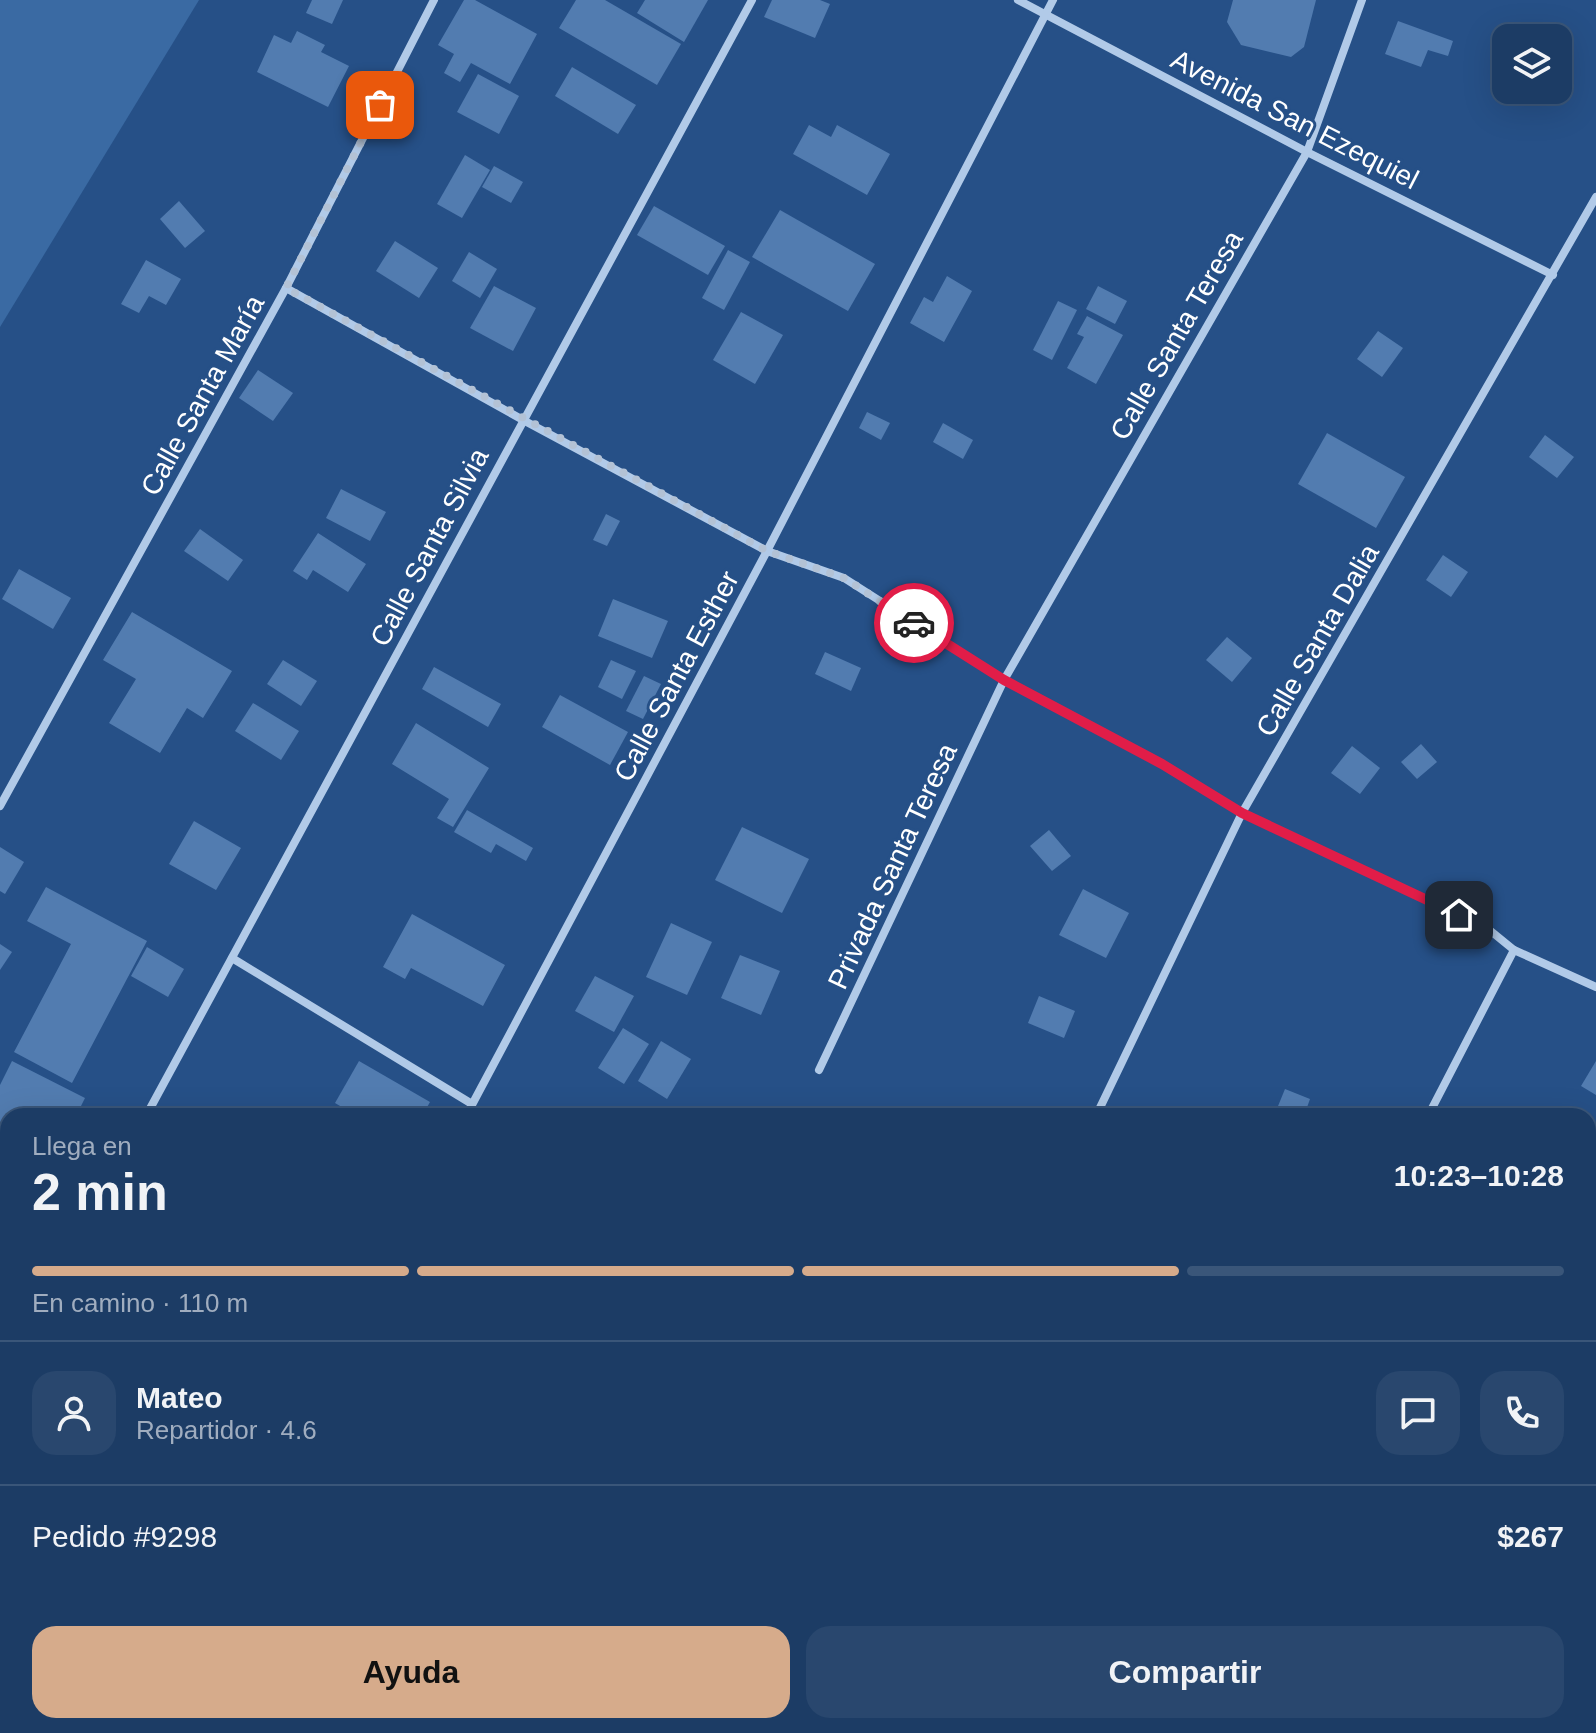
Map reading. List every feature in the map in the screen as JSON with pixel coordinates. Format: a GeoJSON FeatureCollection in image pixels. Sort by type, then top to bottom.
{"type":"FeatureCollection","features":[{"type":"Feature","properties":{"kind":"street","name":"Calle Santa María"},"geometry":{"type":"LineString","coordinates":[[0,806],[286,288],[434,0]]}},
{"type":"Feature","properties":{"kind":"street","name":"Calle Santa Silvia"},"geometry":{"type":"LineString","coordinates":[[150,1108],[752,0]]}},
{"type":"Feature","properties":{"kind":"street","name":"Avenida San Ezequiel"},"geometry":{"type":"LineString","coordinates":[[1018,0],[1307,152],[1553,275]]}},
{"type":"Feature","properties":{"kind":"street","name":"Calle Santa Esther"},"geometry":{"type":"LineString","coordinates":[[470,1108],[767,551],[1053,0]]}},
{"type":"Feature","properties":{"kind":"street","name":"Calle Santa Teresa"},"geometry":{"type":"LineString","coordinates":[[1004,680],[1307,152],[1362,0]]}},
{"type":"Feature","properties":{"kind":"street","name":"Calle Santa Dalia"},"geometry":{"type":"LineString","coordinates":[[1100,1108],[1242,813],[1596,197]]}},
{"type":"Feature","properties":{"kind":"street"},"geometry":{"type":"LineString","coordinates":[[286,288],[767,551],[844,578],[1004,680],[1162,764],[1242,813],[1487,928],[1514,950],[1596,987]]}},
{"type":"Feature","properties":{"kind":"street","name":"Privada Santa Teresa"},"geometry":{"type":"LineString","coordinates":[[819,1070],[1004,680]]}},
{"type":"Feature","properties":{"kind":"street"},"geometry":{"type":"LineString","coordinates":[[1432,1108],[1514,950]]}},
{"type":"Feature","properties":{"kind":"street"},"geometry":{"type":"LineString","coordinates":[[232,958],[472,1104]]}},
{"type":"Feature","properties":{"kind":"shaded area"},"geometry":{"type":"Polygon","coordinates":[[[0,0],[199,0],[0,327],[0,0]]]}},
{"type":"Feature","properties":{"kind":"building"},"geometry":{"type":"Polygon","coordinates":[[[312,0],[343,0],[332,24],[306,13],[312,0]]]}},
{"type":"Feature","properties":{"kind":"building"},"geometry":{"type":"Polygon","coordinates":[[[464,0],[475,0],[537,34],[510,84],[471,63],[460,82],[444,73],[454,54],[438,45],[464,0]]]}},
{"type":"Feature","properties":{"kind":"building"},"geometry":{"type":"Polygon","coordinates":[[[576,0],[605,0],[681,44],[657,85],[559,28],[576,0]]]}},
{"type":"Feature","properties":{"kind":"building"},"geometry":{"type":"Polygon","coordinates":[[[645,0],[708,0],[684,42],[637,13],[645,0]]]}},
{"type":"Feature","properties":{"kind":"building"},"geometry":{"type":"Polygon","coordinates":[[[772,0],[820,0],[830,4],[815,38],[764,17],[772,0]]]}},
{"type":"Feature","properties":{"kind":"building"},"geometry":{"type":"Polygon","coordinates":[[[1233,0],[1316,0],[1304,47],[1291,57],[1241,45],[1227,22],[1233,0]]]}},
{"type":"Feature","properties":{"kind":"building"},"geometry":{"type":"Polygon","coordinates":[[[1398,21],[1453,41],[1448,56],[1428,50],[1421,67],[1385,54],[1398,21]]]}},
{"type":"Feature","properties":{"kind":"building"},"geometry":{"type":"Polygon","coordinates":[[[297,31],[325,45],[321,52],[349,66],[328,107],[257,72],[274,35],[291,43],[297,31]]]}},
{"type":"Feature","properties":{"kind":"building"},"geometry":{"type":"Polygon","coordinates":[[[572,67],[636,105],[618,134],[555,96],[572,67]]]}},
{"type":"Feature","properties":{"kind":"building"},"geometry":{"type":"Polygon","coordinates":[[[478,74],[519,96],[499,134],[457,112],[478,74]]]}},
{"type":"Feature","properties":{"kind":"building"},"geometry":{"type":"Polygon","coordinates":[[[809,125],[831,137],[837,125],[890,154],[867,195],[793,154],[809,125]]]}},
{"type":"Feature","properties":{"kind":"building"},"geometry":{"type":"Polygon","coordinates":[[[465,155],[490,170],[462,218],[437,204],[465,155]]]}},
{"type":"Feature","properties":{"kind":"building"},"geometry":{"type":"Polygon","coordinates":[[[494,166],[523,182],[511,203],[482,187],[494,166]]]}},
{"type":"Feature","properties":{"kind":"building"},"geometry":{"type":"Polygon","coordinates":[[[179,201],[205,231],[185,248],[160,219],[179,201]]]}},
{"type":"Feature","properties":{"kind":"building"},"geometry":{"type":"Polygon","coordinates":[[[654,206],[725,246],[708,275],[637,235],[654,206]]]}},
{"type":"Feature","properties":{"kind":"building"},"geometry":{"type":"Polygon","coordinates":[[[780,210],[875,264],[848,311],[752,257],[780,210]]]}},
{"type":"Feature","properties":{"kind":"building"},"geometry":{"type":"Polygon","coordinates":[[[395,241],[438,268],[419,298],[376,271],[395,241]]]}},
{"type":"Feature","properties":{"kind":"building"},"geometry":{"type":"Polygon","coordinates":[[[728,250],[750,262],[724,310],[702,298],[728,250]]]}},
{"type":"Feature","properties":{"kind":"building"},"geometry":{"type":"Polygon","coordinates":[[[469,252],[497,269],[480,298],[452,281],[469,252]]]}},
{"type":"Feature","properties":{"kind":"building"},"geometry":{"type":"Polygon","coordinates":[[[146,260],[181,279],[166,305],[149,296],[139,313],[121,304],[146,260]]]}},
{"type":"Feature","properties":{"kind":"building"},"geometry":{"type":"Polygon","coordinates":[[[947,276],[972,291],[944,342],[910,323],[924,297],[933,302],[947,276]]]}},
{"type":"Feature","properties":{"kind":"building"},"geometry":{"type":"Polygon","coordinates":[[[494,286],[536,308],[513,351],[470,328],[494,286]]]}},
{"type":"Feature","properties":{"kind":"building"},"geometry":{"type":"Polygon","coordinates":[[[1098,286],[1127,301],[1115,324],[1086,309],[1098,286]]]}},
{"type":"Feature","properties":{"kind":"building"},"geometry":{"type":"Polygon","coordinates":[[[1058,301],[1077,310],[1052,360],[1033,350],[1058,301]]]}},
{"type":"Feature","properties":{"kind":"building"},"geometry":{"type":"Polygon","coordinates":[[[741,312],[783,335],[755,384],[713,360],[741,312]]]}},
{"type":"Feature","properties":{"kind":"building"},"geometry":{"type":"Polygon","coordinates":[[[1087,316],[1123,335],[1096,384],[1067,368],[1084,337],[1077,334],[1087,316]]]}},
{"type":"Feature","properties":{"kind":"building"},"geometry":{"type":"Polygon","coordinates":[[[1378,331],[1403,348],[1382,377],[1357,359],[1378,331]]]}},
{"type":"Feature","properties":{"kind":"building"},"geometry":{"type":"Polygon","coordinates":[[[258,370],[293,393],[273,421],[239,398],[258,370]]]}},
{"type":"Feature","properties":{"kind":"building"},"geometry":{"type":"Polygon","coordinates":[[[867,412],[890,423],[881,440],[859,428],[867,412]]]}},
{"type":"Feature","properties":{"kind":"building"},"geometry":{"type":"Polygon","coordinates":[[[943,423],[973,440],[963,459],[933,442],[943,423]]]}},
{"type":"Feature","properties":{"kind":"building"},"geometry":{"type":"Polygon","coordinates":[[[1327,433],[1405,477],[1376,528],[1298,484],[1327,433]]]}},
{"type":"Feature","properties":{"kind":"building"},"geometry":{"type":"Polygon","coordinates":[[[1545,435],[1574,457],[1557,478],[1529,457],[1545,435]]]}},
{"type":"Feature","properties":{"kind":"building"},"geometry":{"type":"Polygon","coordinates":[[[341,489],[386,512],[370,541],[326,518],[341,489]]]}},
{"type":"Feature","properties":{"kind":"building"},"geometry":{"type":"Polygon","coordinates":[[[606,514],[620,521],[607,546],[593,540],[606,514]]]}},
{"type":"Feature","properties":{"kind":"building"},"geometry":{"type":"Polygon","coordinates":[[[200,529],[243,560],[228,581],[184,551],[200,529]]]}},
{"type":"Feature","properties":{"kind":"building"},"geometry":{"type":"Polygon","coordinates":[[[318,533],[366,564],[348,592],[313,570],[307,580],[293,571],[318,533]]]}},
{"type":"Feature","properties":{"kind":"building"},"geometry":{"type":"Polygon","coordinates":[[[1443,555],[1468,572],[1451,597],[1426,580],[1443,555]]]}},
{"type":"Feature","properties":{"kind":"building"},"geometry":{"type":"Polygon","coordinates":[[[19,569],[71,598],[53,629],[2,599],[19,569]]]}},
{"type":"Feature","properties":{"kind":"building"},"geometry":{"type":"Polygon","coordinates":[[[613,599],[668,621],[652,658],[598,636],[613,599]]]}},
{"type":"Feature","properties":{"kind":"building"},"geometry":{"type":"Polygon","coordinates":[[[132,612],[232,671],[203,718],[187,708],[160,753],[109,723],[136,679],[103,660],[132,612]]]}},
{"type":"Feature","properties":{"kind":"building"},"geometry":{"type":"Polygon","coordinates":[[[1227,637],[1252,658],[1232,682],[1206,660],[1227,637]]]}},
{"type":"Feature","properties":{"kind":"building"},"geometry":{"type":"Polygon","coordinates":[[[825,652],[861,668],[851,691],[815,674],[825,652]]]}},
{"type":"Feature","properties":{"kind":"building"},"geometry":{"type":"Polygon","coordinates":[[[283,660],[317,681],[301,706],[267,684],[283,660]]]}},
{"type":"Feature","properties":{"kind":"building"},"geometry":{"type":"Polygon","coordinates":[[[611,660],[636,671],[622,699],[598,687],[611,660]]]}},
{"type":"Feature","properties":{"kind":"building"},"geometry":{"type":"Polygon","coordinates":[[[434,667],[501,704],[488,727],[422,689],[434,667]]]}},
{"type":"Feature","properties":{"kind":"building"},"geometry":{"type":"Polygon","coordinates":[[[644,676],[661,684],[643,719],[626,711],[644,676]]]}},
{"type":"Feature","properties":{"kind":"building"},"geometry":{"type":"Polygon","coordinates":[[[560,695],[628,732],[610,765],[542,727],[560,695]]]}},
{"type":"Feature","properties":{"kind":"building"},"geometry":{"type":"Polygon","coordinates":[[[253,703],[299,731],[281,760],[235,731],[253,703]]]}},
{"type":"Feature","properties":{"kind":"building"},"geometry":{"type":"Polygon","coordinates":[[[416,723],[489,768],[453,827],[437,818],[449,799],[392,764],[416,723]]]}},
{"type":"Feature","properties":{"kind":"building"},"geometry":{"type":"Polygon","coordinates":[[[1421,744],[1437,762],[1417,779],[1401,762],[1421,744]]]}},
{"type":"Feature","properties":{"kind":"building"},"geometry":{"type":"Polygon","coordinates":[[[1352,746],[1380,768],[1360,794],[1331,773],[1352,746]]]}},
{"type":"Feature","properties":{"kind":"building"},"geometry":{"type":"Polygon","coordinates":[[[467,810],[533,848],[526,861],[496,844],[491,853],[454,832],[467,810]]]}},
{"type":"Feature","properties":{"kind":"building"},"geometry":{"type":"Polygon","coordinates":[[[194,821],[241,848],[216,890],[169,864],[194,821]]]}},
{"type":"Feature","properties":{"kind":"building"},"geometry":{"type":"Polygon","coordinates":[[[742,827],[809,859],[782,913],[715,880],[742,827]]]}},
{"type":"Feature","properties":{"kind":"building"},"geometry":{"type":"Polygon","coordinates":[[[1049,830],[1071,856],[1052,871],[1030,846],[1049,830]]]}},
{"type":"Feature","properties":{"kind":"building"},"geometry":{"type":"Polygon","coordinates":[[[0,847],[24,862],[5,894],[0,891],[0,847]]]}},
{"type":"Feature","properties":{"kind":"building"},"geometry":{"type":"Polygon","coordinates":[[[46,887],[147,941],[72,1083],[14,1052],[71,944],[27,921],[46,887]]]}},
{"type":"Feature","properties":{"kind":"building"},"geometry":{"type":"Polygon","coordinates":[[[1083,889],[1129,913],[1106,958],[1059,935],[1083,889]]]}},
{"type":"Feature","properties":{"kind":"building"},"geometry":{"type":"Polygon","coordinates":[[[412,914],[505,965],[483,1006],[411,968],[405,979],[383,967],[412,914]]]}},
{"type":"Feature","properties":{"kind":"building"},"geometry":{"type":"Polygon","coordinates":[[[671,923],[712,942],[687,995],[646,977],[671,923]]]}},
{"type":"Feature","properties":{"kind":"building"},"geometry":{"type":"Polygon","coordinates":[[[0,944],[12,952],[0,970],[0,944]]]}},
{"type":"Feature","properties":{"kind":"building"},"geometry":{"type":"Polygon","coordinates":[[[147,947],[184,969],[168,997],[131,976],[147,947]]]}},
{"type":"Feature","properties":{"kind":"building"},"geometry":{"type":"Polygon","coordinates":[[[740,955],[780,971],[761,1015],[721,998],[740,955]]]}},
{"type":"Feature","properties":{"kind":"building"},"geometry":{"type":"Polygon","coordinates":[[[595,976],[634,996],[614,1032],[575,1011],[595,976]]]}},
{"type":"Feature","properties":{"kind":"building"},"geometry":{"type":"Polygon","coordinates":[[[1039,996],[1075,1011],[1064,1038],[1028,1023],[1039,996]]]}},
{"type":"Feature","properties":{"kind":"building"},"geometry":{"type":"Polygon","coordinates":[[[623,1028],[649,1044],[624,1084],[598,1068],[623,1028]]]}},
{"type":"Feature","properties":{"kind":"building"},"geometry":{"type":"Polygon","coordinates":[[[661,1041],[691,1059],[667,1099],[638,1081],[661,1041]]]}},
{"type":"Feature","properties":{"kind":"building"},"geometry":{"type":"Polygon","coordinates":[[[12,1061],[85,1098],[80,1108],[0,1108],[0,1085],[12,1061]]]}},
{"type":"Feature","properties":{"kind":"building"},"geometry":{"type":"Polygon","coordinates":[[[359,1061],[430,1102],[427,1108],[343,1108],[335,1103],[359,1061]]]}},
{"type":"Feature","properties":{"kind":"building"},"geometry":{"type":"Polygon","coordinates":[[[1596,1061],[1596,1095],[1581,1086],[1596,1061]]]}},
{"type":"Feature","properties":{"kind":"building"},"geometry":{"type":"Polygon","coordinates":[[[1285,1089],[1310,1099],[1307,1108],[1277,1108],[1285,1089]]]}},
{"type":"Feature","properties":{"kind":"way so far"},"geometry":{"type":"LineString","coordinates":[[380,105],[286,288],[767,551],[844,578],[914,623]]}},
{"type":"Feature","properties":{"kind":"route"},"geometry":{"type":"LineString","coordinates":[[914,623],[1004,680],[1162,764],[1242,813],[1459,915]]}}]}
